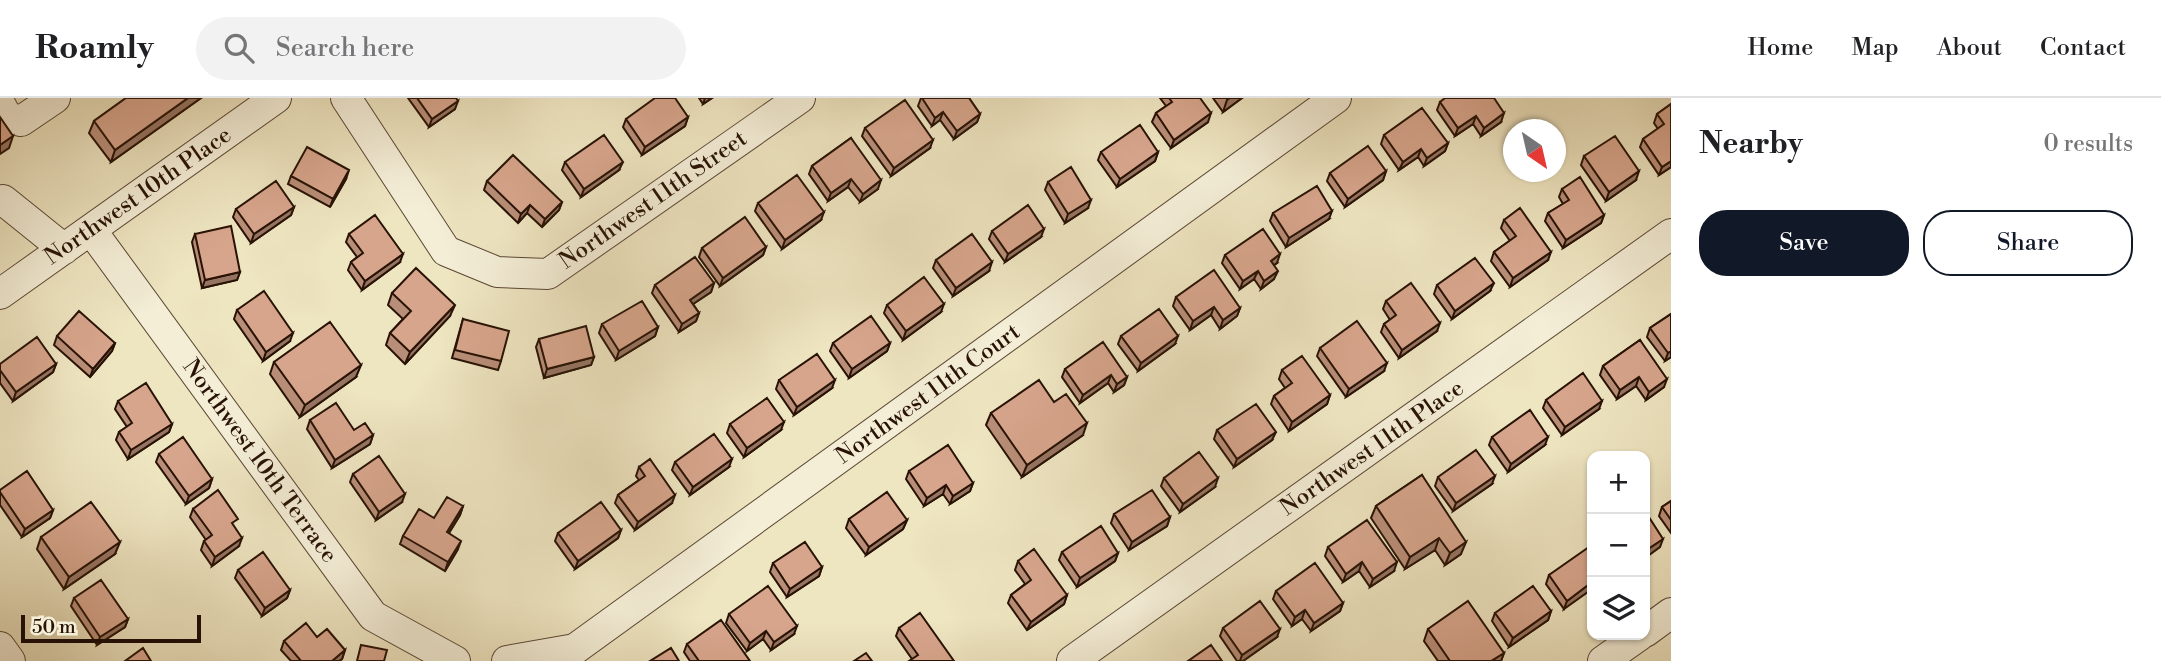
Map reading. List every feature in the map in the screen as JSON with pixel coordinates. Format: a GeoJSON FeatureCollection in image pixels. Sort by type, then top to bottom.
{"type":"FeatureCollection","features":[{"type":"Feature","properties":{"kind":"street"},"geometry":{"type":"LineString","coordinates":[[0,104],[7,117],[22,121],[55,98]]}},
{"type":"Feature","properties":{"kind":"street","name":"Northwest 10th Place"},"geometry":{"type":"LineString","coordinates":[[0,294],[276,98]]}},
{"type":"Feature","properties":{"kind":"street","name":"Northwest 11th Street"},"geometry":{"type":"LineString","coordinates":[[346,98],[446,251],[497,272],[548,274],[800,98]]}},
{"type":"Feature","properties":{"kind":"street","name":"Northwest 11th Court"},"geometry":{"type":"LineString","coordinates":[[507,661],[575,649],[1336,98]]}},
{"type":"Feature","properties":{"kind":"street"},"geometry":{"type":"LineString","coordinates":[[0,202],[3,200],[64,249]]}},
{"type":"Feature","properties":{"kind":"street","name":"Northwest 10th Terrace"},"geometry":{"type":"LineString","coordinates":[[91,230],[373,616],[455,661]]}},
{"type":"Feature","properties":{"kind":"street","name":"Northwest 11th Place"},"geometry":{"type":"LineString","coordinates":[[1072,661],[1671,234]]}},
{"type":"Feature","properties":{"kind":"street"},"geometry":{"type":"LineString","coordinates":[[1650,628],[1671,613]]}},
{"type":"Feature","properties":{"kind":"street"},"geometry":{"type":"LineString","coordinates":[[1606,660],[1633,640]]}},
{"type":"Feature","properties":{"kind":"street"},"geometry":{"type":"LineString","coordinates":[[0,647],[10,661]]}},
{"type":"Feature","properties":{"kind":"building"},"geometry":{"type":"Polygon","coordinates":[[[126,98],[188,98],[115,150],[94,121],[126,98]]]}},
{"type":"Feature","properties":{"kind":"building"},"geometry":{"type":"Polygon","coordinates":[[[417,98],[456,98],[458,101],[432,119],[417,98]]]}},
{"type":"Feature","properties":{"kind":"building"},"geometry":{"type":"Polygon","coordinates":[[[655,98],[675,98],[688,117],[645,147],[626,119],[655,98]]]}},
{"type":"Feature","properties":{"kind":"building"},"geometry":{"type":"Polygon","coordinates":[[[922,98],[969,98],[980,114],[957,131],[943,112],[935,118],[922,98]]]}},
{"type":"Feature","properties":{"kind":"building"},"geometry":{"type":"Polygon","coordinates":[[[1169,98],[1200,98],[1211,113],[1174,140],[1156,113],[1172,102],[1169,98]]]}},
{"type":"Feature","properties":{"kind":"building"},"geometry":{"type":"Polygon","coordinates":[[[1445,98],[1494,98],[1504,113],[1484,128],[1476,116],[1458,128],[1440,102],[1445,98]]]}},
{"type":"Feature","properties":{"kind":"building"},"geometry":{"type":"Polygon","coordinates":[[[905,100],[933,140],[894,168],[865,128],[905,100]]]}},
{"type":"Feature","properties":{"kind":"building"},"geometry":{"type":"Polygon","coordinates":[[[1671,104],[1671,161],[1662,167],[1643,139],[1664,124],[1657,114],[1671,104]]]}},
{"type":"Feature","properties":{"kind":"building"},"geometry":{"type":"Polygon","coordinates":[[[1422,108],[1448,143],[1427,158],[1421,149],[1403,162],[1384,135],[1422,108]]]}},
{"type":"Feature","properties":{"kind":"building"},"geometry":{"type":"Polygon","coordinates":[[[0,117],[13,136],[0,145],[0,117]]]}},
{"type":"Feature","properties":{"kind":"building"},"geometry":{"type":"Polygon","coordinates":[[[1140,125],[1158,152],[1120,179],[1101,152],[1140,125]]]}},
{"type":"Feature","properties":{"kind":"building"},"geometry":{"type":"Polygon","coordinates":[[[604,135],[623,162],[584,189],[565,162],[604,135]]]}},
{"type":"Feature","properties":{"kind":"building"},"geometry":{"type":"Polygon","coordinates":[[[1615,136],[1639,171],[1609,192],[1584,156],[1615,136]]]}},
{"type":"Feature","properties":{"kind":"building"},"geometry":{"type":"Polygon","coordinates":[[[851,138],[881,180],[863,194],[851,179],[831,193],[812,166],[851,138]]]}},
{"type":"Feature","properties":{"kind":"building"},"geometry":{"type":"Polygon","coordinates":[[[1368,146],[1386,171],[1348,199],[1330,173],[1368,146]]]}},
{"type":"Feature","properties":{"kind":"building"},"geometry":{"type":"Polygon","coordinates":[[[307,147],[349,170],[333,199],[291,176],[307,147]]]}},
{"type":"Feature","properties":{"kind":"building"},"geometry":{"type":"Polygon","coordinates":[[[513,155],[562,202],[545,219],[530,205],[521,214],[487,181],[513,155]]]}},
{"type":"Feature","properties":{"kind":"building"},"geometry":{"type":"Polygon","coordinates":[[[1071,167],[1091,200],[1068,214],[1048,182],[1071,167]]]}},
{"type":"Feature","properties":{"kind":"building"},"geometry":{"type":"Polygon","coordinates":[[[797,175],[824,212],[785,240],[758,203],[797,175]]]}},
{"type":"Feature","properties":{"kind":"building"},"geometry":{"type":"Polygon","coordinates":[[[1580,177],[1604,215],[1566,240],[1548,213],[1569,200],[1562,189],[1580,177]]]}},
{"type":"Feature","properties":{"kind":"building"},"geometry":{"type":"Polygon","coordinates":[[[276,181],[294,207],[254,234],[236,209],[276,181]]]}},
{"type":"Feature","properties":{"kind":"building"},"geometry":{"type":"Polygon","coordinates":[[[1317,186],[1332,211],[1289,238],[1273,213],[1317,186]]]}},
{"type":"Feature","properties":{"kind":"building"},"geometry":{"type":"Polygon","coordinates":[[[1028,205],[1044,229],[1008,254],[992,231],[1028,205]]]}},
{"type":"Feature","properties":{"kind":"building"},"geometry":{"type":"Polygon","coordinates":[[[1520,208],[1551,252],[1513,278],[1494,252],[1516,236],[1504,220],[1520,208]]]}},
{"type":"Feature","properties":{"kind":"building"},"geometry":{"type":"Polygon","coordinates":[[[375,215],[403,254],[365,281],[351,262],[363,253],[349,234],[375,215]]]}},
{"type":"Feature","properties":{"kind":"building"},"geometry":{"type":"Polygon","coordinates":[[[745,217],[766,247],[723,278],[702,248],[745,217]]]}},
{"type":"Feature","properties":{"kind":"building"},"geometry":{"type":"Polygon","coordinates":[[[231,226],[240,272],[205,280],[195,234],[231,226]]]}},
{"type":"Feature","properties":{"kind":"building"},"geometry":{"type":"Polygon","coordinates":[[[1263,229],[1280,254],[1271,261],[1278,271],[1264,281],[1258,271],[1243,281],[1225,255],[1263,229]]]}},
{"type":"Feature","properties":{"kind":"building"},"geometry":{"type":"Polygon","coordinates":[[[972,234],[992,262],[956,288],[936,260],[972,234]]]}},
{"type":"Feature","properties":{"kind":"building"},"geometry":{"type":"Polygon","coordinates":[[[695,257],[714,283],[690,300],[699,313],[682,324],[655,285],[695,257]]]}},
{"type":"Feature","properties":{"kind":"building"},"geometry":{"type":"Polygon","coordinates":[[[1475,258],[1494,283],[1455,311],[1437,285],[1475,258]]]}},
{"type":"Feature","properties":{"kind":"building"},"geometry":{"type":"Polygon","coordinates":[[[416,268],[455,305],[410,352],[390,333],[411,311],[392,293],[416,268]]]}},
{"type":"Feature","properties":{"kind":"building"},"geometry":{"type":"Polygon","coordinates":[[[1214,270],[1240,308],[1223,320],[1214,307],[1193,321],[1176,297],[1214,270]]]}},
{"type":"Feature","properties":{"kind":"building"},"geometry":{"type":"Polygon","coordinates":[[[924,277],[944,304],[906,331],[887,305],[924,277]]]}},
{"type":"Feature","properties":{"kind":"building"},"geometry":{"type":"Polygon","coordinates":[[[1411,283],[1440,323],[1402,350],[1384,324],[1396,315],[1386,301],[1411,283]]]}},
{"type":"Feature","properties":{"kind":"building"},"geometry":{"type":"Polygon","coordinates":[[[264,291],[293,333],[266,352],[237,310],[264,291]]]}},
{"type":"Feature","properties":{"kind":"building"},"geometry":{"type":"Polygon","coordinates":[[[642,301],[658,327],[619,351],[602,324],[642,301]]]}},
{"type":"Feature","properties":{"kind":"building"},"geometry":{"type":"Polygon","coordinates":[[[1159,309],[1178,336],[1141,363],[1121,336],[1159,309]]]}},
{"type":"Feature","properties":{"kind":"building"},"geometry":{"type":"Polygon","coordinates":[[[79,311],[115,343],[93,369],[57,336],[79,311]]]}},
{"type":"Feature","properties":{"kind":"building"},"geometry":{"type":"Polygon","coordinates":[[[1671,314],[1671,351],[1668,353],[1650,328],[1671,314]]]}},
{"type":"Feature","properties":{"kind":"building"},"geometry":{"type":"Polygon","coordinates":[[[871,316],[890,343],[852,369],[833,343],[871,316]]]}},
{"type":"Feature","properties":{"kind":"building"},"geometry":{"type":"Polygon","coordinates":[[[463,319],[509,331],[501,361],[455,350],[463,319]]]}},
{"type":"Feature","properties":{"kind":"building"},"geometry":{"type":"Polygon","coordinates":[[[1357,321],[1387,363],[1349,389],[1320,348],[1357,321]]]}},
{"type":"Feature","properties":{"kind":"building"},"geometry":{"type":"Polygon","coordinates":[[[330,322],[361,365],[305,405],[274,362],[330,322]]]}},
{"type":"Feature","properties":{"kind":"building"},"geometry":{"type":"Polygon","coordinates":[[[586,326],[594,357],[547,369],[539,339],[586,326]]]}},
{"type":"Feature","properties":{"kind":"building"},"geometry":{"type":"Polygon","coordinates":[[[37,337],[56,364],[16,392],[0,370],[0,364],[37,337]]]}},
{"type":"Feature","properties":{"kind":"building"},"geometry":{"type":"Polygon","coordinates":[[[1640,340],[1667,379],[1649,392],[1639,377],[1620,390],[1603,366],[1640,340]]]}},
{"type":"Feature","properties":{"kind":"building"},"geometry":{"type":"Polygon","coordinates":[[[1103,342],[1127,377],[1117,384],[1111,375],[1083,395],[1065,369],[1103,342]]]}},
{"type":"Feature","properties":{"kind":"building"},"geometry":{"type":"Polygon","coordinates":[[[817,354],[835,380],[797,407],[779,380],[817,354]]]}},
{"type":"Feature","properties":{"kind":"building"},"geometry":{"type":"Polygon","coordinates":[[[1302,356],[1330,395],[1292,422],[1274,396],[1292,383],[1282,370],[1302,356]]]}},
{"type":"Feature","properties":{"kind":"building"},"geometry":{"type":"Polygon","coordinates":[[[1583,373],[1602,401],[1565,427],[1546,400],[1583,373]]]}},
{"type":"Feature","properties":{"kind":"building"},"geometry":{"type":"Polygon","coordinates":[[[1039,380],[1054,402],[1066,394],[1087,423],[1027,465],[991,413],[1039,380]]]}},
{"type":"Feature","properties":{"kind":"building"},"geometry":{"type":"Polygon","coordinates":[[[146,383],[172,424],[131,450],[119,432],[132,423],[118,401],[146,383]]]}},
{"type":"Feature","properties":{"kind":"building"},"geometry":{"type":"Polygon","coordinates":[[[767,398],[784,422],[747,448],[730,424],[767,398]]]}},
{"type":"Feature","properties":{"kind":"building"},"geometry":{"type":"Polygon","coordinates":[[[336,403],[354,430],[365,423],[373,435],[335,460],[310,420],[336,403]]]}},
{"type":"Feature","properties":{"kind":"building"},"geometry":{"type":"Polygon","coordinates":[[[1256,404],[1276,432],[1237,459],[1217,430],[1256,404]]]}},
{"type":"Feature","properties":{"kind":"building"},"geometry":{"type":"Polygon","coordinates":[[[1530,410],[1548,437],[1511,464],[1492,437],[1530,410]]]}},
{"type":"Feature","properties":{"kind":"building"},"geometry":{"type":"Polygon","coordinates":[[[714,434],[732,459],[693,487],[675,462],[714,434]]]}},
{"type":"Feature","properties":{"kind":"building"},"geometry":{"type":"Polygon","coordinates":[[[183,437],[212,479],[189,496],[159,454],[183,437]]]}},
{"type":"Feature","properties":{"kind":"building"},"geometry":{"type":"Polygon","coordinates":[[[948,445],[973,483],[953,496],[946,485],[927,498],[909,471],[948,445]]]}},
{"type":"Feature","properties":{"kind":"building"},"geometry":{"type":"Polygon","coordinates":[[[1476,450],[1495,476],[1456,503],[1438,477],[1476,450]]]}},
{"type":"Feature","properties":{"kind":"building"},"geometry":{"type":"Polygon","coordinates":[[[1199,452],[1218,478],[1183,504],[1164,478],[1199,452]]]}},
{"type":"Feature","properties":{"kind":"building"},"geometry":{"type":"Polygon","coordinates":[[[379,456],[405,494],[379,512],[353,474],[379,456]]]}},
{"type":"Feature","properties":{"kind":"building"},"geometry":{"type":"Polygon","coordinates":[[[650,459],[675,495],[638,522],[618,495],[645,476],[639,467],[650,459]]]}},
{"type":"Feature","properties":{"kind":"building"},"geometry":{"type":"Polygon","coordinates":[[[27,471],[53,510],[25,529],[0,490],[27,471]]]}},
{"type":"Feature","properties":{"kind":"building"},"geometry":{"type":"Polygon","coordinates":[[[1422,475],[1466,542],[1450,553],[1439,538],[1410,557],[1376,506],[1422,475]]]}},
{"type":"Feature","properties":{"kind":"building"},"geometry":{"type":"Polygon","coordinates":[[[218,490],[238,519],[232,523],[242,538],[215,557],[204,541],[212,535],[193,509],[218,490]]]}},
{"type":"Feature","properties":{"kind":"building"},"geometry":{"type":"Polygon","coordinates":[[[1152,490],[1170,517],[1132,542],[1114,514],[1152,490]]]}},
{"type":"Feature","properties":{"kind":"building"},"geometry":{"type":"Polygon","coordinates":[[[887,492],[907,520],[869,547],[849,519],[887,492]]]}},
{"type":"Feature","properties":{"kind":"building"},"geometry":{"type":"Polygon","coordinates":[[[447,497],[463,506],[447,532],[461,541],[448,562],[403,536],[419,509],[434,518],[447,497]]]}},
{"type":"Feature","properties":{"kind":"building"},"geometry":{"type":"Polygon","coordinates":[[[1671,501],[1671,520],[1662,507],[1671,501]]]}},
{"type":"Feature","properties":{"kind":"building"},"geometry":{"type":"Polygon","coordinates":[[[91,502],[120,542],[69,577],[41,537],[91,502]]]}},
{"type":"Feature","properties":{"kind":"building"},"geometry":{"type":"Polygon","coordinates":[[[601,502],[621,530],[578,561],[558,533],[601,502]]]}},
{"type":"Feature","properties":{"kind":"building"},"geometry":{"type":"Polygon","coordinates":[[[1650,519],[1663,539],[1650,548],[1650,519]]]}},
{"type":"Feature","properties":{"kind":"building"},"geometry":{"type":"Polygon","coordinates":[[[1367,520],[1397,562],[1373,579],[1362,562],[1346,574],[1328,547],[1367,520]]]}},
{"type":"Feature","properties":{"kind":"building"},"geometry":{"type":"Polygon","coordinates":[[[1101,526],[1118,553],[1080,578],[1062,552],[1101,526]]]}},
{"type":"Feature","properties":{"kind":"building"},"geometry":{"type":"Polygon","coordinates":[[[805,542],[822,567],[790,589],[773,563],[805,542]]]}},
{"type":"Feature","properties":{"kind":"building"},"geometry":{"type":"Polygon","coordinates":[[[1587,548],[1587,586],[1567,601],[1549,575],[1587,548]]]}},
{"type":"Feature","properties":{"kind":"building"},"geometry":{"type":"Polygon","coordinates":[[[1034,549],[1067,595],[1031,622],[1011,595],[1031,580],[1018,561],[1034,549]]]}},
{"type":"Feature","properties":{"kind":"building"},"geometry":{"type":"Polygon","coordinates":[[[263,552],[290,590],[265,608],[238,570],[263,552]]]}},
{"type":"Feature","properties":{"kind":"building"},"geometry":{"type":"Polygon","coordinates":[[[1315,563],[1343,603],[1314,623],[1305,610],[1295,617],[1276,591],[1315,563]]]}},
{"type":"Feature","properties":{"kind":"building"},"geometry":{"type":"Polygon","coordinates":[[[101,580],[128,619],[100,637],[74,598],[101,580]]]}},
{"type":"Feature","properties":{"kind":"building"},"geometry":{"type":"Polygon","coordinates":[[[768,586],[797,626],[774,642],[766,631],[750,643],[729,614],[768,586]]]}},
{"type":"Feature","properties":{"kind":"building"},"geometry":{"type":"Polygon","coordinates":[[[1533,586],[1551,611],[1513,638],[1495,613],[1533,586]]]}},
{"type":"Feature","properties":{"kind":"building"},"geometry":{"type":"Polygon","coordinates":[[[1260,601],[1280,629],[1242,655],[1223,628],[1260,601]]]}},
{"type":"Feature","properties":{"kind":"building"},"geometry":{"type":"Polygon","coordinates":[[[1468,601],[1504,653],[1491,661],[1450,661],[1428,629],[1468,601]]]}},
{"type":"Feature","properties":{"kind":"building"},"geometry":{"type":"Polygon","coordinates":[[[920,613],[954,661],[909,661],[918,655],[899,628],[920,613]]]}},
{"type":"Feature","properties":{"kind":"building"},"geometry":{"type":"Polygon","coordinates":[[[721,620],[750,661],[699,661],[687,644],[721,620]]]}},
{"type":"Feature","properties":{"kind":"building"},"geometry":{"type":"Polygon","coordinates":[[[306,623],[317,637],[327,629],[345,650],[332,661],[301,661],[284,641],[306,623]]]}},
{"type":"Feature","properties":{"kind":"building"},"geometry":{"type":"Polygon","coordinates":[[[361,645],[387,650],[384,661],[357,661],[361,645]]]}},
{"type":"Feature","properties":{"kind":"building"},"geometry":{"type":"Polygon","coordinates":[[[1211,645],[1222,661],[1188,661],[1211,645]]]}},
{"type":"Feature","properties":{"kind":"building"},"geometry":{"type":"Polygon","coordinates":[[[143,648],[151,661],[125,661],[143,648]]]}},
{"type":"Feature","properties":{"kind":"building"},"geometry":{"type":"Polygon","coordinates":[[[671,648],[679,661],[650,661],[671,648]]]}},
{"type":"Feature","properties":{"kind":"building"},"geometry":{"type":"Polygon","coordinates":[[[866,653],[872,661],[854,661],[866,653]]]}}]}
